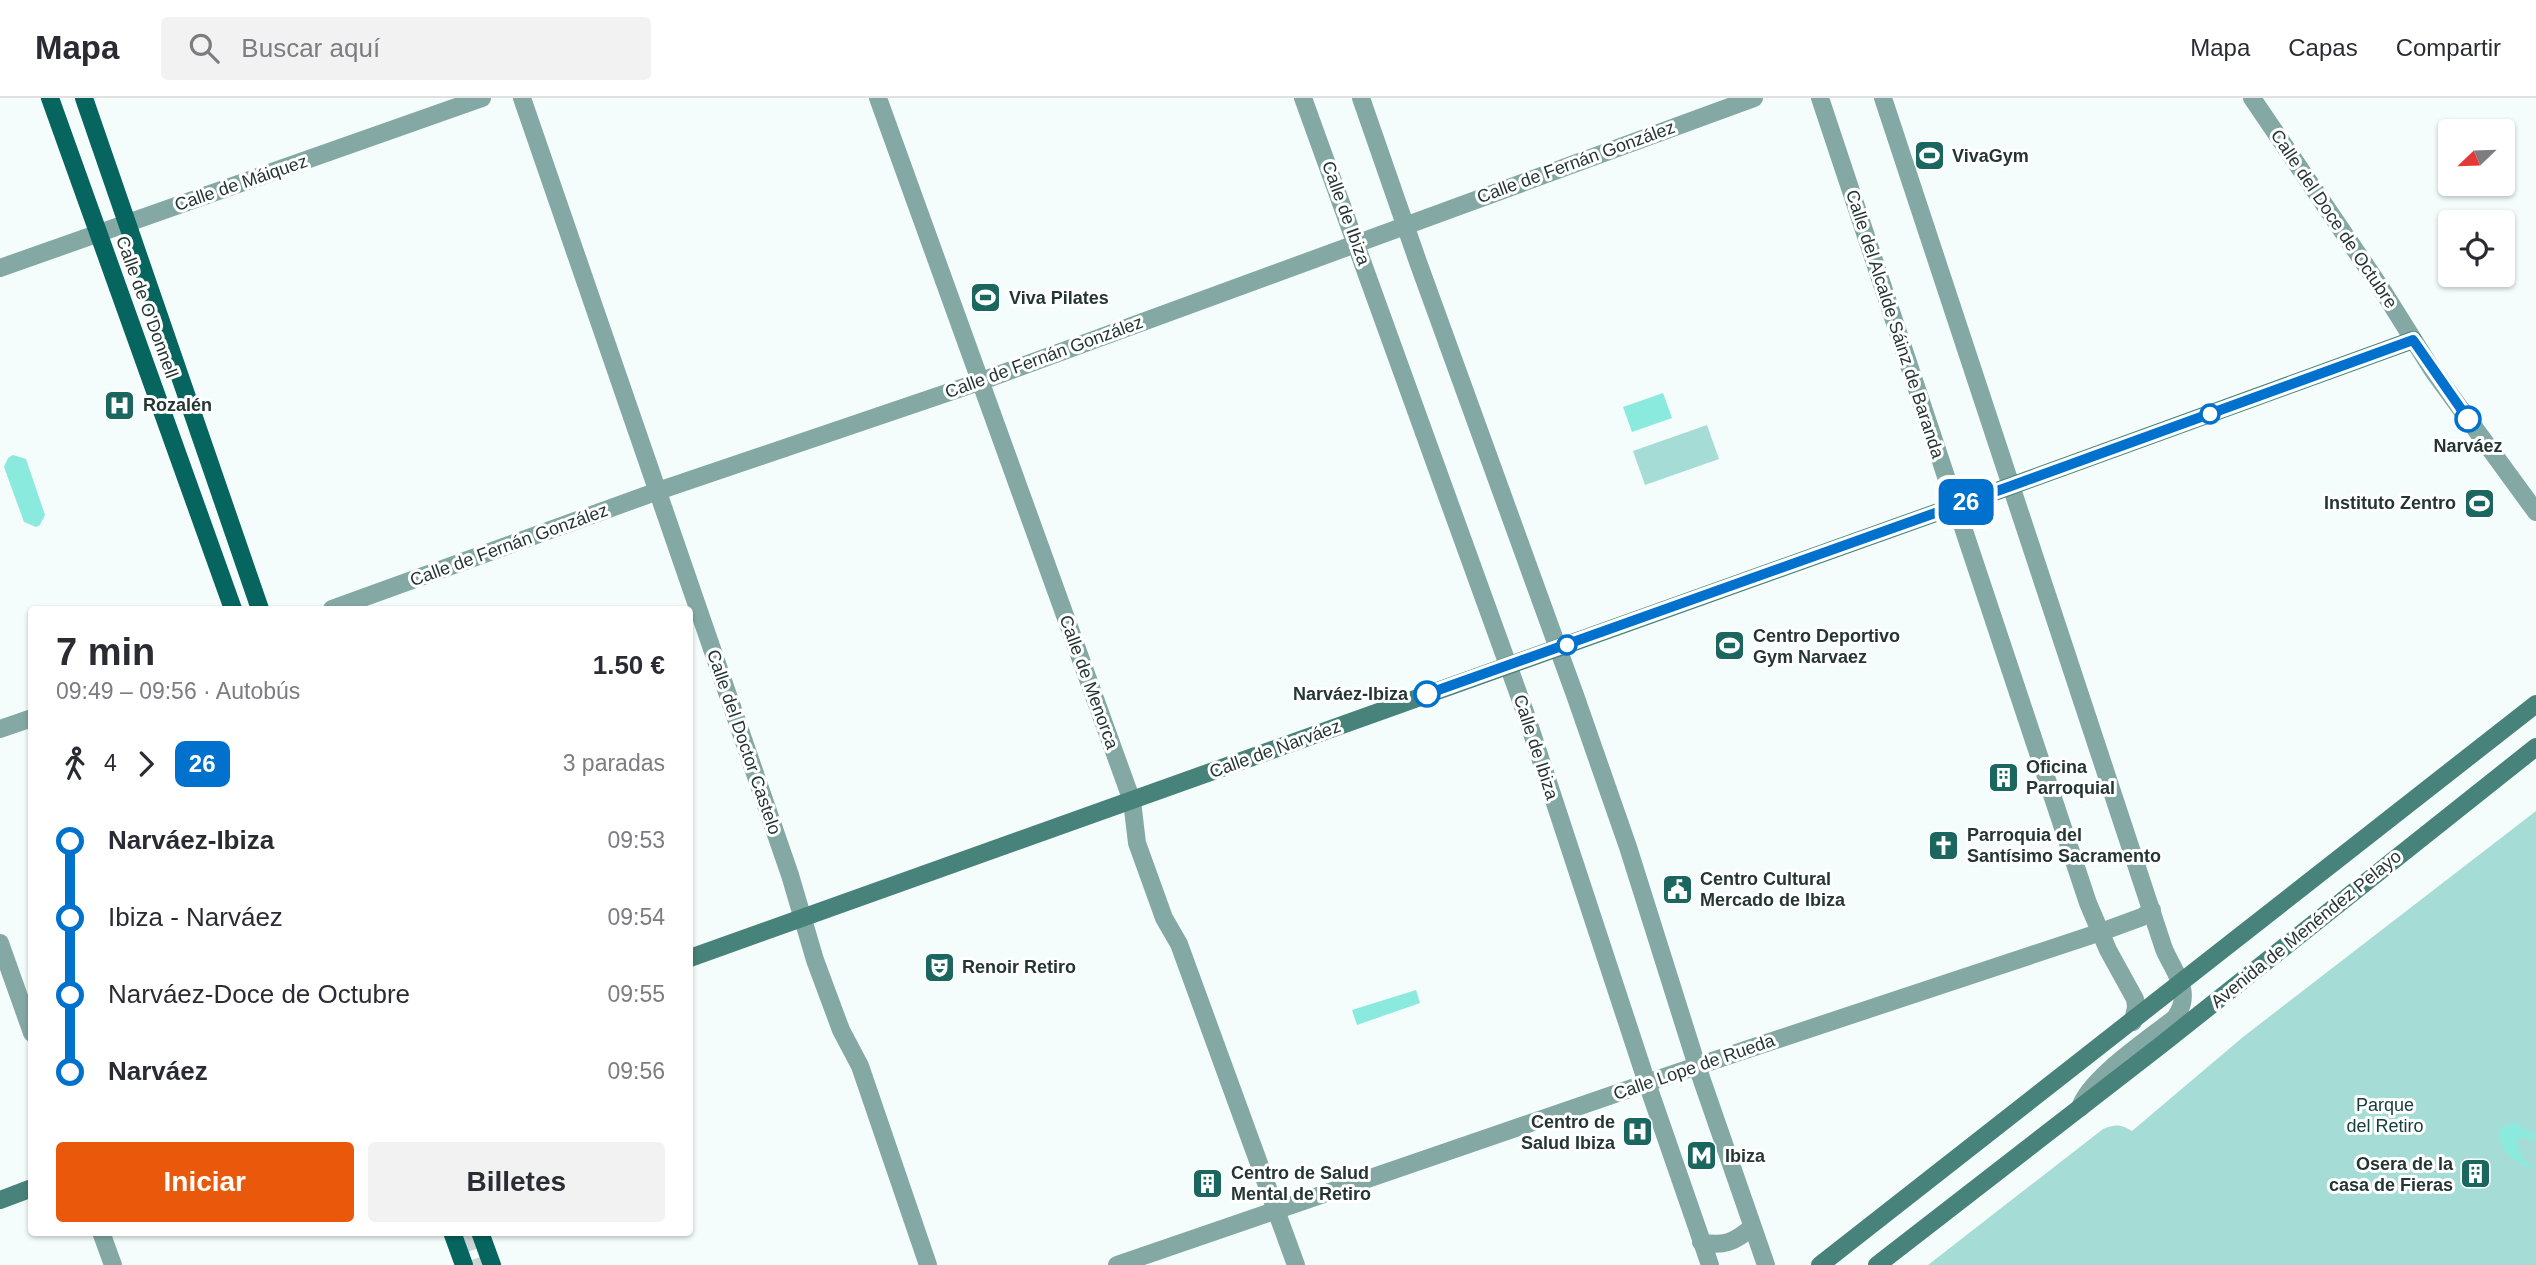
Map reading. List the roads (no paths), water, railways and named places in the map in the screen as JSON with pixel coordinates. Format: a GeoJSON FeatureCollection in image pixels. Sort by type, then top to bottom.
{"type":"FeatureCollection","features":[{"type":"Feature","properties":{"kind":"main road","name":"Calle de O'Donnell"},"geometry":{"type":"LineString","coordinates":[[50,98],[232,606]]}},
{"type":"Feature","properties":{"kind":"main road","name":"Calle de O'Donnell"},"geometry":{"type":"LineString","coordinates":[[84,98],[259,606]]}},
{"type":"Feature","properties":{"kind":"main road"},"geometry":{"type":"LineString","coordinates":[[453,1236],[464,1265]]}},
{"type":"Feature","properties":{"kind":"main road"},"geometry":{"type":"LineString","coordinates":[[481,1236],[492,1265]]}},
{"type":"Feature","properties":{"kind":"street","name":"Calle de Máiquez"},"geometry":{"type":"LineString","coordinates":[[0,268],[482,98]]}},
{"type":"Feature","properties":{"kind":"street","name":"Calle del Doctor Castelo"},"geometry":{"type":"LineString","coordinates":[[522,98],[790,875],[802,918],[841,1030],[860,1066],[928,1265]]}},
{"type":"Feature","properties":{"kind":"street","name":"Calle de Menorca"},"geometry":{"type":"LineString","coordinates":[[878,98],[1132,801],[1137,843],[1164,919],[1179,944],[1296,1265]]}},
{"type":"Feature","properties":{"kind":"street","name":"Calle de Ibiza"},"geometry":{"type":"LineString","coordinates":[[1303,98],[1508,666],[1710,1265]]}},
{"type":"Feature","properties":{"kind":"street"},"geometry":{"type":"LineString","coordinates":[[1361,98],[1628,847],[1697,1066],[1766,1265]]}},
{"type":"Feature","properties":{"kind":"street","name":"Calle de Fernán González"},"geometry":{"type":"LineString","coordinates":[[340,606],[658,491],[979,382],[1754,98]]}},
{"type":"Feature","properties":{"kind":"street","name":"Calle del Alcalde Sáinz de Baranda"},"geometry":{"type":"LineString","coordinates":[[1820,98],[2088,902],[2135,999],[2133,1022]]}},
{"type":"Feature","properties":{"kind":"street"},"geometry":{"type":"LineString","coordinates":[[1883,98],[2169,961],[2182,982]]}},
{"type":"Feature","properties":{"kind":"street","name":"Calle del Doce de Octubre"},"geometry":{"type":"LineString","coordinates":[[2252,98],[2433,371],[2536,512]]}},
{"type":"Feature","properties":{"kind":"street","name":"Calle de Narváez"},"geometry":{"type":"LineString","coordinates":[[693,957],[2413,340]]}},
{"type":"Feature","properties":{"kind":"street","name":"Avenida de Menéndez Pelayo"},"geometry":{"type":"LineString","coordinates":[[1820,1265],[2536,704]]}},
{"type":"Feature","properties":{"kind":"street"},"geometry":{"type":"LineString","coordinates":[[0,729],[28,719]]}},
{"type":"Feature","properties":{"kind":"street","name":"Avenida de Menéndez Pelayo"},"geometry":{"type":"LineString","coordinates":[[1878,1265],[2535,746]]}},
{"type":"Feature","properties":{"kind":"street","name":"Calle Lope de Rueda"},"geometry":{"type":"LineString","coordinates":[[1117,1265],[1697,1066],[2101,932],[2142,917],[2152,910]]}},
{"type":"Feature","properties":{"kind":"street"},"geometry":{"type":"LineString","coordinates":[[0,943],[28,1022]]}},
{"type":"Feature","properties":{"kind":"street","name":"Avenida de Menéndez Pelayo"},"geometry":{"type":"LineString","coordinates":[[2080,1108],[2083,1097],[2098,1079],[2175,1018],[2183,1003],[2182,982]]}},
{"type":"Feature","properties":{"kind":"street"},"geometry":{"type":"LineString","coordinates":[[0,1199],[28,1189]]}},
{"type":"Feature","properties":{"kind":"street"},"geometry":{"type":"LineString","coordinates":[[1701,1242],[1729,1244],[1752,1227]]}},
{"type":"Feature","properties":{"kind":"street"},"geometry":{"type":"LineString","coordinates":[[102,1236],[113,1265]]}},
{"type":"Feature","properties":{"kind":"tunnel"},"geometry":{"type":"LineString","coordinates":[[471,1236],[481,1265]]}},
{"type":"Feature","properties":{"kind":"place","name":"VivaGym"},"geometry":{"type":"Point","coordinates":[1929,156]}},
{"type":"Feature","properties":{"kind":"place","name":"Viva Pilates"},"geometry":{"type":"Point","coordinates":[986,298]}},
{"type":"Feature","properties":{"kind":"place","name":"Rozalén"},"geometry":{"type":"Point","coordinates":[120,405]}},
{"type":"Feature","properties":{"kind":"place","name":"Narváez"},"geometry":{"type":"Point","coordinates":[2468,419]}},
{"type":"Feature","properties":{"kind":"place","name":"Instituto Zentro"},"geometry":{"type":"Point","coordinates":[2479,503]}},
{"type":"Feature","properties":{"kind":"place","name":"Centro Deportivo Gym Narvaez"},"geometry":{"type":"Point","coordinates":[1730,646]}},
{"type":"Feature","properties":{"kind":"place","name":"Narváez-Ibiza"},"geometry":{"type":"Point","coordinates":[1427,694]}},
{"type":"Feature","properties":{"kind":"place","name":"Oficina Parroquial"},"geometry":{"type":"Point","coordinates":[2003,777]}},
{"type":"Feature","properties":{"kind":"place","name":"Parroquia del Santísimo Sacramento"},"geometry":{"type":"Point","coordinates":[1944,845]}},
{"type":"Feature","properties":{"kind":"place","name":"Centro Cultural Mercado de Ibiza"},"geometry":{"type":"Point","coordinates":[1677,889]}},
{"type":"Feature","properties":{"kind":"place","name":"Renoir Retiro"},"geometry":{"type":"Point","coordinates":[939,967]}},
{"type":"Feature","properties":{"kind":"place","name":"Centro de Salud Ibiza"},"geometry":{"type":"Point","coordinates":[1638,1132]}},
{"type":"Feature","properties":{"kind":"place","name":"Ibiza"},"geometry":{"type":"Point","coordinates":[1702,1156]}},
{"type":"Feature","properties":{"kind":"place","name":"Osera de la casa de Fieras"},"geometry":{"type":"Point","coordinates":[2476,1174]}},
{"type":"Feature","properties":{"kind":"place","name":"Centro de Salud Mental de Retiro"},"geometry":{"type":"Point","coordinates":[1208,1183]}},
{"type":"Feature","properties":{"kind":"park label","name":"Parque del Retiro"},"geometry":{"type":"Point","coordinates":[2385,1115]}}]}
